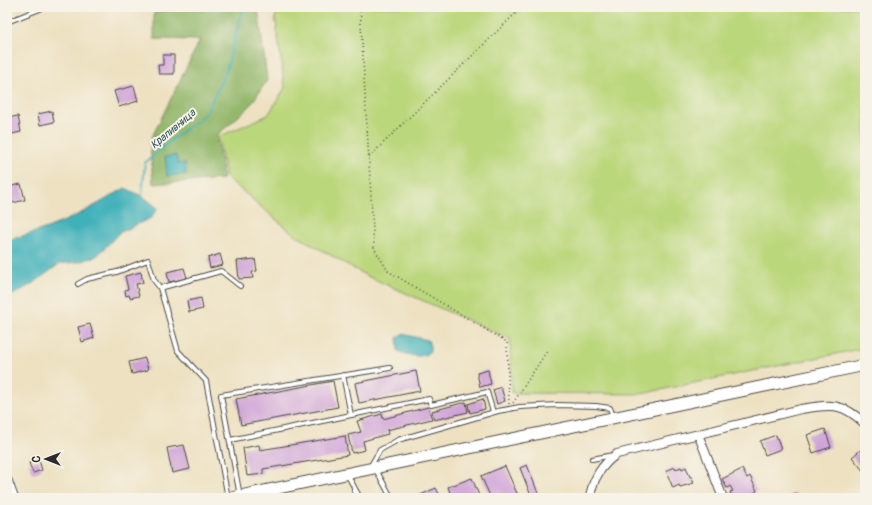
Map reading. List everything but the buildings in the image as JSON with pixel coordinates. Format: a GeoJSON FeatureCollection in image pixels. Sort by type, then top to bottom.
{"type":"FeatureCollection","features":[{"type":"Feature","properties":{"kind":"street"},"geometry":{"type":"LineString","coordinates":[[233,497],[276,493],[372,468],[865,364]]}},
{"type":"Feature","properties":{"kind":"street"},"geometry":{"type":"LineString","coordinates":[[590,498],[594,482],[598,474],[604,465],[617,454],[801,409],[820,406],[845,408],[857,416],[865,424]]}},
{"type":"Feature","properties":{"kind":"street"},"geometry":{"type":"LineString","coordinates":[[698,434],[723,498]]}},
{"type":"Feature","properties":{"kind":"street"},"geometry":{"type":"LineString","coordinates":[[7,479],[14,498]]}},
{"type":"Feature","properties":{"kind":"lane"},"geometry":{"type":"LineString","coordinates":[[7,22],[45,7]]}},
{"type":"Feature","properties":{"kind":"lane"},"geometry":{"type":"LineString","coordinates":[[78,284],[87,279],[117,272],[148,260],[154,280],[160,288],[178,351],[206,381],[233,497]]}},
{"type":"Feature","properties":{"kind":"lane"},"geometry":{"type":"LineString","coordinates":[[160,288],[221,271],[240,286]]}},
{"type":"Feature","properties":{"kind":"lane"},"geometry":{"type":"LineString","coordinates":[[233,497],[230,440],[221,395],[390,368]]}},
{"type":"Feature","properties":{"kind":"lane"},"geometry":{"type":"LineString","coordinates":[[344,375],[351,415]]}},
{"type":"Feature","properties":{"kind":"lane"},"geometry":{"type":"LineString","coordinates":[[230,440],[429,399],[431,405],[487,392],[493,412]]}},
{"type":"Feature","properties":{"kind":"lane"},"geometry":{"type":"LineString","coordinates":[[391,497],[372,468],[380,450],[398,440],[493,412],[520,407],[557,405],[596,406],[610,408],[614,418]]}},
{"type":"Feature","properties":{"kind":"lane"},"geometry":{"type":"LineString","coordinates":[[592,459],[617,454]]}},
{"type":"Feature","properties":{"kind":"lane"},"geometry":{"type":"LineString","coordinates":[[347,474],[360,498]]}},
{"type":"Feature","properties":{"kind":"lane"},"geometry":{"type":"LineString","coordinates":[[354,487],[355,498]]}},
{"type":"Feature","properties":{"kind":"path"},"geometry":{"type":"LineString","coordinates":[[360,7],[374,248],[388,271],[506,342],[510,409]]}},
{"type":"Feature","properties":{"kind":"path"},"geometry":{"type":"LineString","coordinates":[[369,157],[522,7]]}},
{"type":"Feature","properties":{"kind":"path"},"geometry":{"type":"LineString","coordinates":[[510,409],[547,351]]}},
{"type":"Feature","properties":{"kind":"green space"},"geometry":{"type":"Polygon","coordinates":[[[197,7],[259,7],[267,80],[250,106],[216,136],[224,179],[153,184],[150,141],[200,40],[154,39],[154,12],[197,7]]]}},
{"type":"Feature","properties":{"kind":"green space"},"geometry":{"type":"Polygon","coordinates":[[[288,7],[865,7],[865,348],[640,394],[512,393],[510,339],[367,276],[292,233],[226,177],[218,137],[268,115],[285,88],[275,16],[288,7]]]}},
{"type":"Feature","properties":{"kind":"water"},"geometry":{"type":"Polygon","coordinates":[[[176,155],[178,164],[185,163],[186,174],[167,176],[165,157],[176,155]]]}},
{"type":"Feature","properties":{"kind":"water"},"geometry":{"type":"Polygon","coordinates":[[[125,188],[142,196],[158,208],[151,218],[119,233],[97,256],[78,262],[59,264],[34,283],[7,298],[7,240],[23,236],[78,215],[125,188]]]}},
{"type":"Feature","properties":{"kind":"water"},"geometry":{"type":"Polygon","coordinates":[[[402,334],[428,340],[430,351],[427,354],[419,356],[398,351],[397,338],[402,334]]]}},
{"type":"Feature","properties":{"kind":"waterway","name":"Крапивница"},"geometry":{"type":"LineString","coordinates":[[142,196],[145,163],[206,113],[226,71],[243,7]]}}]}
